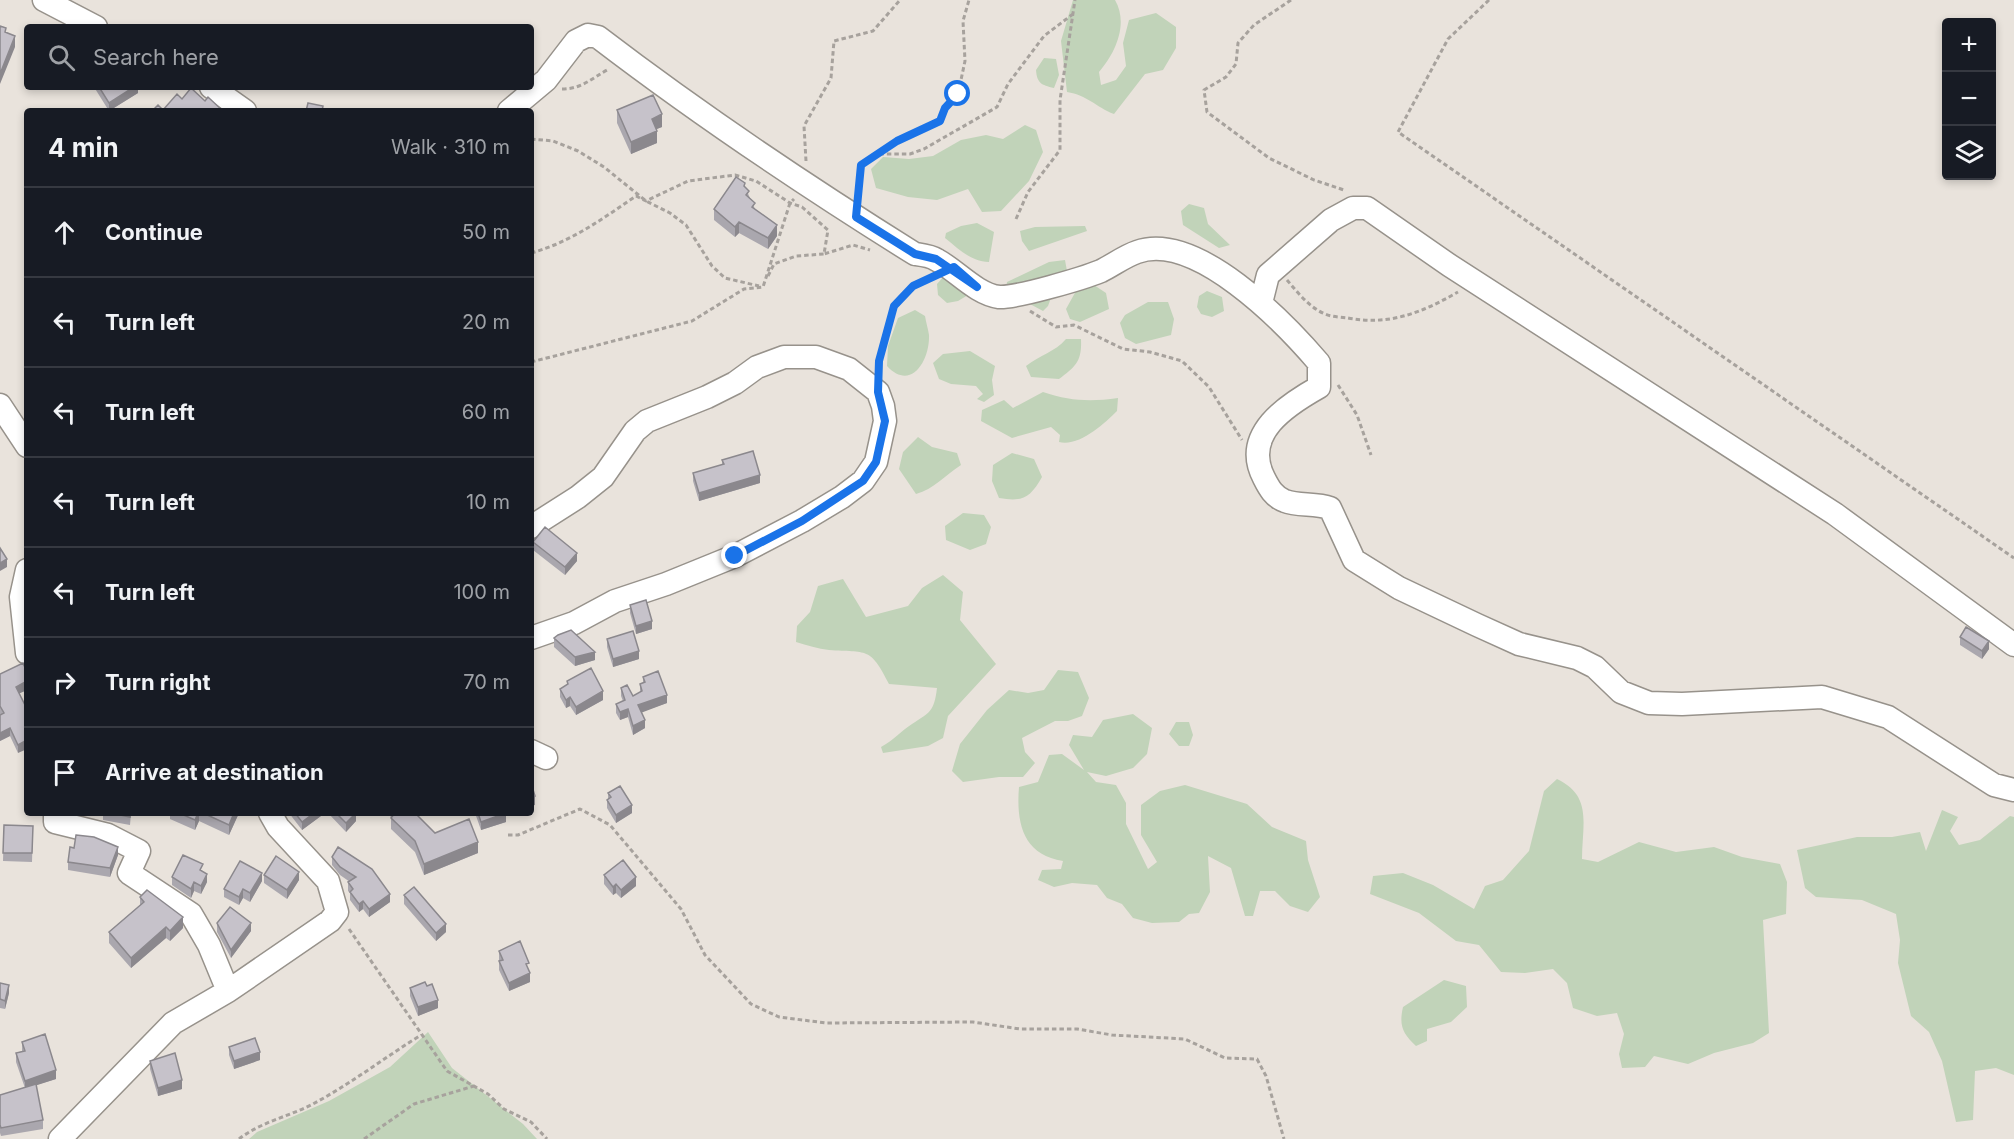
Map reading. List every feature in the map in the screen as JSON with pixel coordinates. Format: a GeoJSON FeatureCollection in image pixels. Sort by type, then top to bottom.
{"type":"FeatureCollection","features":[{"type":"Feature","properties":{"kind":"street"},"geometry":{"type":"LineString","coordinates":[[44,0],[90,24]]}},
{"type":"Feature","properties":{"kind":"street"},"geometry":{"type":"LineString","coordinates":[[513,108],[546,80],[576,41],[588,35],[598,37],[661,86],[807,186],[915,254],[936,259],[977,287],[999,297],[1062,284],[1100,271],[1138,251],[1167,247],[1196,257],[1261,303],[1319,363],[1319,387],[1293,402],[1270,422],[1259,441],[1258,467],[1272,492],[1286,502],[1316,503],[1330,508],[1354,560],[1399,588],[1520,644],[1551,650],[1595,667],[1621,692],[1649,703],[1682,704],[1822,697],[1888,717],[1994,785],[2014,790]]}},
{"type":"Feature","properties":{"kind":"street"},"geometry":{"type":"LineString","coordinates":[[215,90],[241,108]]}},
{"type":"Feature","properties":{"kind":"street"},"geometry":{"type":"LineString","coordinates":[[1261,303],[1268,275],[1330,220],[1356,208],[1367,208],[1476,282],[1835,514],[2014,645]]}},
{"type":"Feature","properties":{"kind":"street"},"geometry":{"type":"LineString","coordinates":[[534,525],[578,497],[603,477],[635,431],[647,421],[707,397],[735,383],[756,367],[784,357],[816,357],[849,369],[878,392],[885,421],[876,462],[863,481],[842,497],[735,556],[666,584],[615,601],[574,623],[534,637]]}},
{"type":"Feature","properties":{"kind":"street"},"geometry":{"type":"LineString","coordinates":[[2,414],[24,442]]}},
{"type":"Feature","properties":{"kind":"street"},"geometry":{"type":"LineString","coordinates":[[24,584],[21,597],[24,624]]}},
{"type":"Feature","properties":{"kind":"street"},"geometry":{"type":"LineString","coordinates":[[55,816],[56,822],[108,835],[139,851],[129,873],[191,914],[209,945],[228,991]]}},
{"type":"Feature","properties":{"kind":"street"},"geometry":{"type":"LineString","coordinates":[[60,1139],[173,1023],[228,991],[330,921],[337,912],[328,881],[278,827],[272,816]]}},
{"type":"Feature","properties":{"kind":"path"},"geometry":{"type":"LineString","coordinates":[[763,287],[790,203],[807,186],[804,126],[831,78],[834,41],[873,31],[900,0]]}},
{"type":"Feature","properties":{"kind":"path"},"geometry":{"type":"LineString","coordinates":[[856,217],[861,165],[874,154],[940,121],[945,108],[958,94],[965,61],[963,21],[969,0]]}},
{"type":"Feature","properties":{"kind":"path"},"geometry":{"type":"LineString","coordinates":[[1016,219],[1028,192],[1060,150],[1060,100],[1075,0]]}},
{"type":"Feature","properties":{"kind":"path"},"geometry":{"type":"LineString","coordinates":[[1291,0],[1254,25],[1238,43],[1236,64],[1226,77],[1204,90],[1207,112],[1269,158],[1350,194],[1356,208]]}},
{"type":"Feature","properties":{"kind":"path"},"geometry":{"type":"LineString","coordinates":[[1488,0],[1448,39],[1398,132],[2014,558]]}},
{"type":"Feature","properties":{"kind":"path"},"geometry":{"type":"LineString","coordinates":[[874,154],[910,154],[924,149],[997,107],[1008,84],[1044,36],[1072,14]]}},
{"type":"Feature","properties":{"kind":"path"},"geometry":{"type":"LineString","coordinates":[[555,88],[575,89],[610,69]]}},
{"type":"Feature","properties":{"kind":"path"},"geometry":{"type":"LineString","coordinates":[[534,139],[553,141],[578,151],[619,177],[646,201]]}},
{"type":"Feature","properties":{"kind":"path"},"geometry":{"type":"LineString","coordinates":[[646,201],[688,181],[735,175],[756,181],[790,203],[802,207],[828,230],[824,254]]}},
{"type":"Feature","properties":{"kind":"path"},"geometry":{"type":"LineString","coordinates":[[534,252],[555,247],[580,234],[636,196],[670,213],[686,225],[712,266],[725,278],[763,287]]}},
{"type":"Feature","properties":{"kind":"path"},"geometry":{"type":"LineString","coordinates":[[763,287],[774,264],[796,256],[824,254],[853,245],[870,250],[879,248]]}},
{"type":"Feature","properties":{"kind":"path"},"geometry":{"type":"LineString","coordinates":[[1276,268],[1304,300],[1325,314],[1361,321],[1386,322],[1413,315],[1476,282]]}},
{"type":"Feature","properties":{"kind":"path"},"geometry":{"type":"LineString","coordinates":[[878,392],[879,361],[894,306],[913,286],[935,274]]}},
{"type":"Feature","properties":{"kind":"path"},"geometry":{"type":"LineString","coordinates":[[534,361],[692,321],[744,289],[763,287]]}},
{"type":"Feature","properties":{"kind":"path"},"geometry":{"type":"LineString","coordinates":[[1056,327],[1074,325],[1122,349],[1150,352],[1182,361],[1209,387],[1258,467]]}},
{"type":"Feature","properties":{"kind":"path"},"geometry":{"type":"LineString","coordinates":[[1319,363],[1334,378],[1357,415],[1371,455]]}},
{"type":"Feature","properties":{"kind":"path"},"geometry":{"type":"LineString","coordinates":[[508,835],[518,835],[580,809],[610,825],[681,909],[705,955],[751,1004],[779,1017],[826,1023],[974,1022],[1020,1029],[1077,1029],[1112,1035],[1185,1039],[1225,1058],[1257,1059],[1266,1077],[1284,1139]]}},
{"type":"Feature","properties":{"kind":"path"},"geometry":{"type":"LineString","coordinates":[[337,912],[447,1071],[474,1086],[504,1109],[531,1122],[548,1139]]}},
{"type":"Feature","properties":{"kind":"path"},"geometry":{"type":"LineString","coordinates":[[240,1139],[252,1129],[309,1105],[350,1083],[421,1035]]}},
{"type":"Feature","properties":{"kind":"path"},"geometry":{"type":"LineString","coordinates":[[364,1139],[414,1104],[474,1086]]}},
{"type":"Feature","properties":{"kind":"green space"},"geometry":{"type":"Polygon","coordinates":[[[1073,0],[1115,0],[1119,9],[1121,19],[1118,38],[1110,57],[1099,72],[1101,85],[1116,80],[1126,66],[1123,43],[1129,20],[1156,13],[1176,27],[1176,48],[1163,70],[1145,74],[1114,114],[1080,96],[1067,92],[1061,41],[1073,0]]]}},
{"type":"Feature","properties":{"kind":"green space"},"geometry":{"type":"Polygon","coordinates":[[[1044,58],[1056,59],[1059,75],[1054,88],[1043,84],[1037,78],[1036,70],[1044,58]]]}},
{"type":"Feature","properties":{"kind":"green space"},"geometry":{"type":"Polygon","coordinates":[[[1025,125],[1036,130],[1043,152],[1029,181],[1001,211],[982,212],[968,189],[937,200],[908,197],[876,188],[871,169],[883,157],[909,159],[933,156],[961,140],[986,135],[1003,139],[1025,125]]]}},
{"type":"Feature","properties":{"kind":"green space"},"geometry":{"type":"Polygon","coordinates":[[[1189,204],[1204,208],[1208,224],[1230,245],[1219,248],[1183,225],[1181,211],[1189,204]]]}},
{"type":"Feature","properties":{"kind":"green space"},"geometry":{"type":"Polygon","coordinates":[[[977,223],[994,232],[989,262],[971,257],[945,238],[946,233],[961,226],[977,223]]]}},
{"type":"Feature","properties":{"kind":"green space"},"geometry":{"type":"Polygon","coordinates":[[[1085,226],[1087,231],[1029,251],[1022,241],[1020,231],[1035,227],[1085,226]]]}},
{"type":"Feature","properties":{"kind":"green space"},"geometry":{"type":"Polygon","coordinates":[[[1065,260],[1070,288],[1055,287],[1048,306],[1043,311],[1006,291],[1007,282],[1049,262],[1065,260]]]}},
{"type":"Feature","properties":{"kind":"green space"},"geometry":{"type":"Polygon","coordinates":[[[945,275],[968,295],[958,301],[947,303],[938,295],[937,284],[945,275]]]}},
{"type":"Feature","properties":{"kind":"green space"},"geometry":{"type":"Polygon","coordinates":[[[1094,285],[1106,293],[1109,309],[1080,322],[1070,319],[1066,309],[1076,291],[1094,285]]]}},
{"type":"Feature","properties":{"kind":"green space"},"geometry":{"type":"Polygon","coordinates":[[[1207,291],[1222,297],[1224,311],[1212,317],[1201,314],[1197,307],[1199,296],[1207,291]]]}},
{"type":"Feature","properties":{"kind":"green space"},"geometry":{"type":"Polygon","coordinates":[[[1148,302],[1168,302],[1174,319],[1171,335],[1136,344],[1125,338],[1120,323],[1125,315],[1148,302]]]}},
{"type":"Feature","properties":{"kind":"green space"},"geometry":{"type":"Polygon","coordinates":[[[915,310],[925,316],[929,335],[928,345],[917,370],[904,376],[887,366],[888,346],[898,318],[915,310]]]}},
{"type":"Feature","properties":{"kind":"green space"},"geometry":{"type":"Polygon","coordinates":[[[1066,339],[1081,339],[1079,358],[1074,366],[1059,379],[1031,377],[1026,366],[1066,339]]]}},
{"type":"Feature","properties":{"kind":"green space"},"geometry":{"type":"Polygon","coordinates":[[[970,351],[995,366],[992,380],[994,395],[984,402],[977,399],[983,394],[976,386],[951,384],[939,379],[933,363],[943,354],[970,351]]]}},
{"type":"Feature","properties":{"kind":"green space"},"geometry":{"type":"Polygon","coordinates":[[[1043,392],[1080,400],[1118,398],[1117,411],[1091,433],[1067,443],[1059,442],[1060,435],[1051,427],[1012,438],[981,421],[982,410],[1004,400],[1013,408],[1043,392]]]}},
{"type":"Feature","properties":{"kind":"green space"},"geometry":{"type":"Polygon","coordinates":[[[918,437],[932,447],[957,453],[961,465],[934,486],[916,494],[899,469],[903,452],[918,437]]]}},
{"type":"Feature","properties":{"kind":"green space"},"geometry":{"type":"Polygon","coordinates":[[[1012,453],[1034,459],[1042,477],[1034,490],[1025,497],[1020,499],[999,498],[992,481],[993,465],[1012,453]]]}},
{"type":"Feature","properties":{"kind":"green space"},"geometry":{"type":"Polygon","coordinates":[[[963,513],[984,515],[991,527],[986,544],[970,550],[946,540],[945,526],[963,513]]]}},
{"type":"Feature","properties":{"kind":"green space"},"geometry":{"type":"Polygon","coordinates":[[[943,575],[963,592],[960,620],[996,664],[948,716],[943,738],[928,746],[883,753],[881,747],[927,714],[933,707],[937,688],[889,684],[877,663],[866,654],[812,647],[796,642],[797,626],[810,612],[818,586],[843,579],[866,617],[908,606],[922,588],[943,575]]]}},
{"type":"Feature","properties":{"kind":"green space"},"geometry":{"type":"Polygon","coordinates":[[[1058,670],[1078,672],[1089,698],[1082,716],[1068,721],[1055,721],[1022,738],[1025,752],[1035,763],[1023,777],[999,777],[963,782],[952,771],[960,744],[987,710],[1009,690],[1028,693],[1044,690],[1058,670]]]}},
{"type":"Feature","properties":{"kind":"green space"},"geometry":{"type":"Polygon","coordinates":[[[1133,714],[1152,728],[1147,754],[1133,768],[1106,776],[1087,772],[1096,782],[1116,785],[1126,803],[1126,824],[1148,869],[1157,862],[1141,835],[1141,805],[1160,791],[1185,785],[1247,804],[1272,827],[1306,841],[1308,860],[1320,897],[1308,912],[1290,906],[1275,891],[1260,891],[1253,916],[1245,916],[1231,868],[1208,856],[1210,892],[1199,913],[1189,914],[1179,922],[1152,923],[1133,918],[1122,904],[1107,898],[1097,885],[1072,883],[1054,887],[1038,880],[1042,870],[1061,869],[1063,861],[1039,852],[1025,835],[1019,813],[1019,787],[1038,782],[1049,755],[1062,754],[1084,770],[1069,745],[1073,735],[1092,737],[1103,720],[1133,714]]]}},
{"type":"Feature","properties":{"kind":"green space"},"geometry":{"type":"Polygon","coordinates":[[[1176,722],[1189,722],[1193,735],[1189,746],[1179,746],[1169,734],[1176,722]]]}},
{"type":"Feature","properties":{"kind":"green space"},"geometry":{"type":"Polygon","coordinates":[[[1557,779],[1576,794],[1581,803],[1584,823],[1582,859],[1598,862],[1639,842],[1676,852],[1714,847],[1742,857],[1780,864],[1787,882],[1786,914],[1763,920],[1769,1033],[1753,1043],[1714,1053],[1688,1064],[1654,1056],[1645,1067],[1622,1068],[1619,1054],[1624,1034],[1617,1013],[1597,1016],[1573,1008],[1567,983],[1553,969],[1525,973],[1501,972],[1479,945],[1456,941],[1419,913],[1370,894],[1373,876],[1403,873],[1433,885],[1474,909],[1485,886],[1503,880],[1529,851],[1544,791],[1557,779]]]}},
{"type":"Feature","properties":{"kind":"green space"},"geometry":{"type":"Polygon","coordinates":[[[1942,810],[1958,817],[1950,831],[1959,845],[1980,840],[2010,816],[2014,817],[2014,1075],[1996,1068],[1975,1071],[1973,1120],[1956,1122],[1942,1061],[1929,1032],[1911,1016],[1898,963],[1900,940],[1896,914],[1862,900],[1816,897],[1805,888],[1797,850],[1857,837],[1892,837],[1920,832],[1926,851],[1942,810]]]}},
{"type":"Feature","properties":{"kind":"green space"},"geometry":{"type":"Polygon","coordinates":[[[1444,980],[1466,986],[1467,1007],[1451,1022],[1427,1029],[1427,1041],[1416,1046],[1403,1028],[1401,1019],[1403,1007],[1444,980]]]}},
{"type":"Feature","properties":{"kind":"green space"},"geometry":{"type":"Polygon","coordinates":[[[428,1032],[452,1068],[523,1124],[537,1139],[249,1139],[257,1132],[329,1101],[390,1067],[428,1032]]]}},
{"type":"Feature","properties":{"kind":"building"},"geometry":{"type":"Polygon","coordinates":[[[0,26],[6,28],[5,32],[15,36],[0,74],[0,26]]]}},
{"type":"Feature","properties":{"kind":"building"},"geometry":{"type":"Polygon","coordinates":[[[101,90],[129,90],[109,103],[101,90]]]}},
{"type":"Feature","properties":{"kind":"building"},"geometry":{"type":"Polygon","coordinates":[[[189,90],[193,90],[205,101],[208,97],[220,108],[165,108],[177,94],[182,99],[189,90]]]}},
{"type":"Feature","properties":{"kind":"building"},"geometry":{"type":"Polygon","coordinates":[[[653,95],[662,114],[652,119],[657,131],[631,142],[617,110],[653,95]]]}},
{"type":"Feature","properties":{"kind":"building"},"geometry":{"type":"Polygon","coordinates":[[[308,103],[323,106],[323,108],[307,108],[308,103]]]}},
{"type":"Feature","properties":{"kind":"building"},"geometry":{"type":"Polygon","coordinates":[[[736,177],[745,183],[744,186],[749,191],[746,195],[755,203],[752,207],[777,225],[768,238],[739,222],[735,227],[714,209],[736,177]]]}},
{"type":"Feature","properties":{"kind":"building"},"geometry":{"type":"Polygon","coordinates":[[[753,451],[760,475],[699,493],[693,473],[724,464],[722,460],[753,451]]]}},
{"type":"Feature","properties":{"kind":"building"},"geometry":{"type":"Polygon","coordinates":[[[545,527],[577,553],[565,567],[534,541],[545,527]]]}},
{"type":"Feature","properties":{"kind":"building"},"geometry":{"type":"Polygon","coordinates":[[[0,548],[7,559],[0,563],[0,548]]]}},
{"type":"Feature","properties":{"kind":"building"},"geometry":{"type":"Polygon","coordinates":[[[646,600],[652,621],[636,626],[630,605],[646,600]]]}},
{"type":"Feature","properties":{"kind":"building"},"geometry":{"type":"Polygon","coordinates":[[[1966,627],[1989,641],[1982,651],[1960,637],[1966,627]]]}},
{"type":"Feature","properties":{"kind":"building"},"geometry":{"type":"Polygon","coordinates":[[[571,630],[595,652],[575,657],[554,638],[571,630]]]}},
{"type":"Feature","properties":{"kind":"building"},"geometry":{"type":"Polygon","coordinates":[[[633,631],[639,651],[613,659],[607,639],[633,631]]]}},
{"type":"Feature","properties":{"kind":"building"},"geometry":{"type":"Polygon","coordinates":[[[23,663],[24,665],[24,683],[16,687],[24,703],[24,742],[18,745],[10,728],[0,733],[0,715],[4,713],[0,706],[0,674],[23,663]]]}},
{"type":"Feature","properties":{"kind":"building"},"geometry":{"type":"Polygon","coordinates":[[[591,668],[603,691],[576,707],[570,697],[566,700],[560,689],[568,684],[567,681],[591,668]]]}},
{"type":"Feature","properties":{"kind":"building"},"geometry":{"type":"Polygon","coordinates":[[[658,671],[667,695],[638,705],[645,720],[633,726],[628,709],[620,712],[616,704],[625,700],[621,688],[627,685],[633,696],[642,691],[640,684],[645,682],[643,677],[658,671]]]}},
{"type":"Feature","properties":{"kind":"building"},"geometry":{"type":"Polygon","coordinates":[[[620,786],[632,805],[616,815],[607,800],[611,797],[608,793],[620,786]]]}},
{"type":"Feature","properties":{"kind":"building"},"geometry":{"type":"Polygon","coordinates":[[[210,816],[233,816],[229,825],[210,816]]]}},
{"type":"Feature","properties":{"kind":"building"},"geometry":{"type":"Polygon","coordinates":[[[297,816],[310,816],[302,822],[297,816]]]}},
{"type":"Feature","properties":{"kind":"building"},"geometry":{"type":"Polygon","coordinates":[[[339,816],[353,816],[346,823],[339,816]]]}},
{"type":"Feature","properties":{"kind":"building"},"geometry":{"type":"Polygon","coordinates":[[[393,816],[418,816],[435,833],[469,819],[478,842],[424,864],[415,841],[391,818],[393,816]]]}},
{"type":"Feature","properties":{"kind":"building"},"geometry":{"type":"Polygon","coordinates":[[[479,816],[498,816],[481,822],[479,816]]]}},
{"type":"Feature","properties":{"kind":"building"},"geometry":{"type":"Polygon","coordinates":[[[4,825],[33,826],[32,853],[3,853],[4,825]]]}},
{"type":"Feature","properties":{"kind":"building"},"geometry":{"type":"Polygon","coordinates":[[[76,835],[94,837],[118,847],[110,868],[68,862],[70,847],[74,848],[76,835]]]}},
{"type":"Feature","properties":{"kind":"building"},"geometry":{"type":"Polygon","coordinates":[[[338,847],[372,869],[390,894],[369,909],[363,901],[359,904],[350,892],[353,889],[348,882],[356,877],[340,867],[332,857],[338,847]]]}},
{"type":"Feature","properties":{"kind":"building"},"geometry":{"type":"Polygon","coordinates":[[[183,855],[203,864],[200,870],[207,874],[201,886],[194,882],[191,889],[172,877],[183,855]]]}},
{"type":"Feature","properties":{"kind":"building"},"geometry":{"type":"Polygon","coordinates":[[[276,856],[299,872],[287,890],[264,875],[276,856]]]}},
{"type":"Feature","properties":{"kind":"building"},"geometry":{"type":"Polygon","coordinates":[[[623,860],[636,877],[621,890],[616,884],[613,887],[604,875],[623,860]]]}},
{"type":"Feature","properties":{"kind":"building"},"geometry":{"type":"Polygon","coordinates":[[[240,861],[262,873],[250,893],[243,889],[239,897],[224,889],[240,861]]]}},
{"type":"Feature","properties":{"kind":"building"},"geometry":{"type":"Polygon","coordinates":[[[414,887],[446,924],[436,933],[404,895],[414,887]]]}},
{"type":"Feature","properties":{"kind":"building"},"geometry":{"type":"Polygon","coordinates":[[[147,890],[183,917],[170,931],[166,927],[131,958],[109,932],[144,902],[140,897],[147,890]]]}},
{"type":"Feature","properties":{"kind":"building"},"geometry":{"type":"Polygon","coordinates":[[[230,907],[251,923],[231,950],[217,923],[230,907]]]}},
{"type":"Feature","properties":{"kind":"building"},"geometry":{"type":"Polygon","coordinates":[[[520,941],[529,963],[526,964],[530,973],[509,983],[499,961],[503,960],[499,951],[520,941]]]}},
{"type":"Feature","properties":{"kind":"building"},"geometry":{"type":"Polygon","coordinates":[[[425,982],[427,986],[432,984],[438,1000],[418,1007],[410,988],[425,982]]]}},
{"type":"Feature","properties":{"kind":"building"},"geometry":{"type":"Polygon","coordinates":[[[0,983],[9,985],[5,1001],[0,999],[0,983]]]}},
{"type":"Feature","properties":{"kind":"building"},"geometry":{"type":"Polygon","coordinates":[[[45,1034],[56,1070],[25,1081],[16,1053],[25,1051],[22,1042],[45,1034]]]}},
{"type":"Feature","properties":{"kind":"building"},"geometry":{"type":"Polygon","coordinates":[[[255,1038],[260,1052],[234,1061],[229,1047],[255,1038]]]}},
{"type":"Feature","properties":{"kind":"building"},"geometry":{"type":"Polygon","coordinates":[[[175,1053],[182,1080],[158,1088],[150,1061],[175,1053]]]}},
{"type":"Feature","properties":{"kind":"building"},"geometry":{"type":"Polygon","coordinates":[[[36,1084],[43,1120],[1,1128],[0,1095],[36,1084]]]}},
{"type":"Feature","properties":{"kind":"route"},"geometry":{"type":"LineString","coordinates":[[735,556],[754,548],[842,497],[863,481],[876,462],[885,421],[878,392],[879,361],[894,306],[913,286],[935,274],[954,267],[977,287],[936,259],[915,254],[856,217],[861,165],[874,154],[897,141],[940,121],[945,108],[958,94]]}}]}
